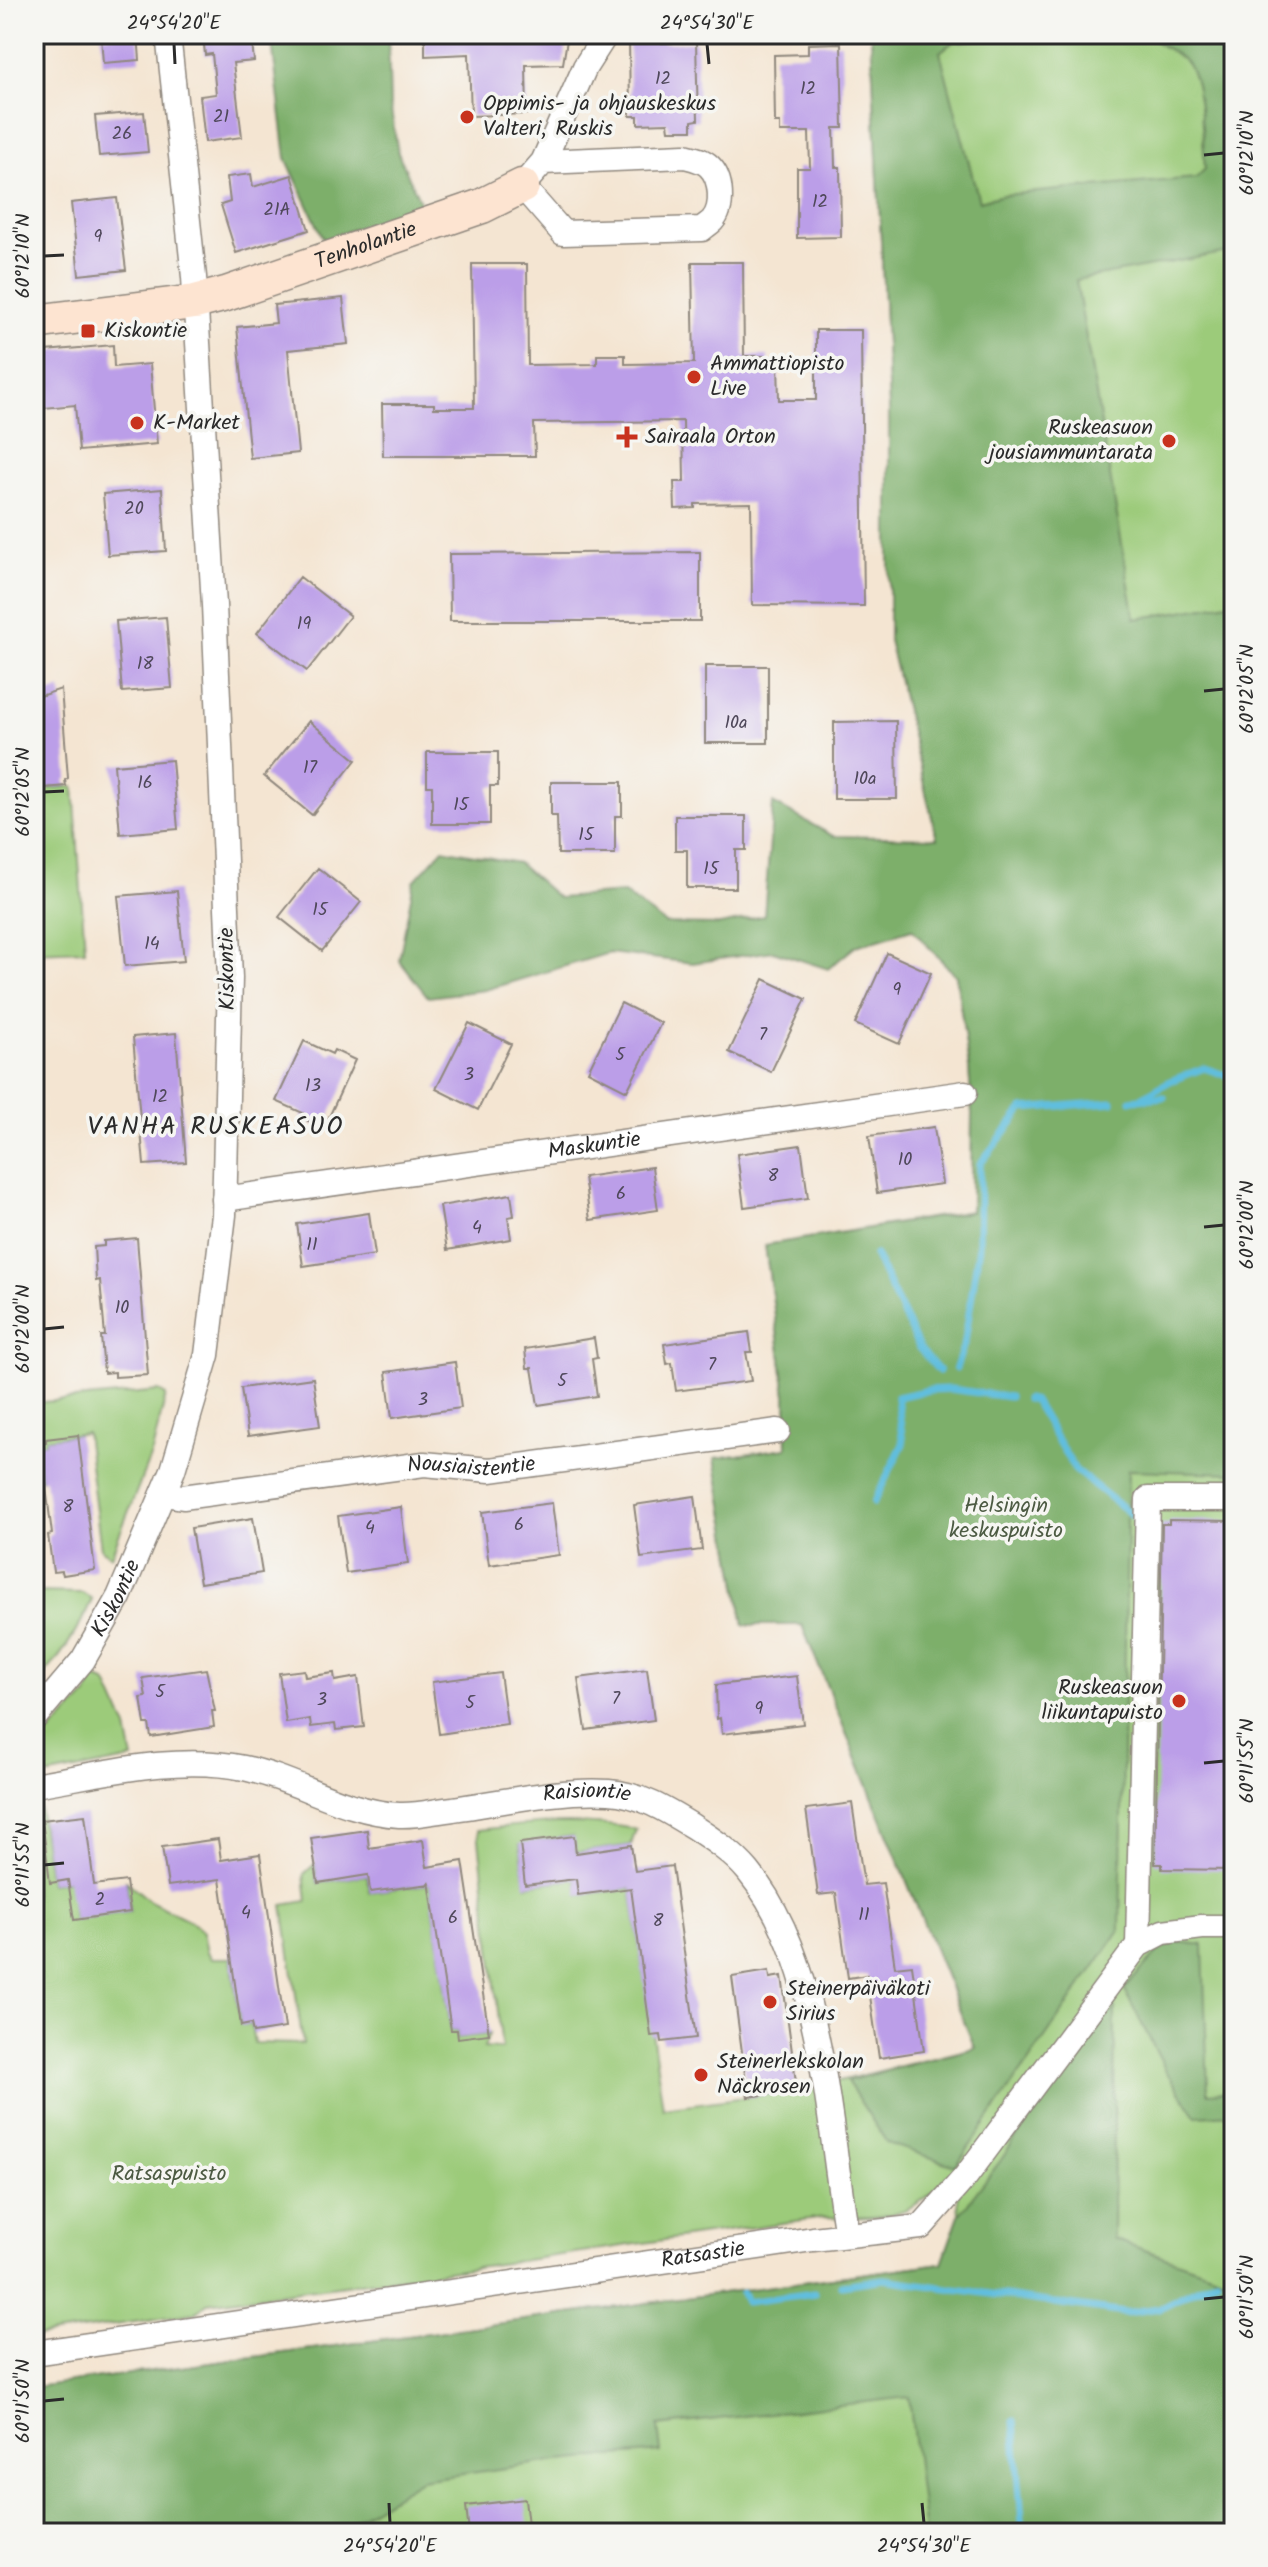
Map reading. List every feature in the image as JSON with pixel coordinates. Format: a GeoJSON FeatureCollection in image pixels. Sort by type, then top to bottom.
{"type":"FeatureCollection","features":[{"type":"Feature","properties":{"kind":"street","name":"Kiskontie"},"geometry":{"type":"LineString","coordinates":[[34,1718],[83,1660],[119,1597],[164,1494],[207,1355],[224,1215],[229,968],[214,605],[195,302],[168,34]]}},
{"type":"Feature","properties":{"kind":"street"},"geometry":{"type":"LineString","coordinates":[[533,174],[585,67],[606,34]]}},
{"type":"Feature","properties":{"kind":"street"},"geometry":{"type":"LineString","coordinates":[[685,156],[708,164],[714,173],[718,184],[719,208],[712,221],[702,229],[563,233],[533,174],[685,156]]}},
{"type":"Feature","properties":{"kind":"street","name":"Tenholantie"},"geometry":{"type":"LineString","coordinates":[[34,322],[195,302],[226,294],[460,215],[482,206],[533,174]]}},
{"type":"Feature","properties":{"kind":"street","name":"Maskuntie"},"geometry":{"type":"LineString","coordinates":[[224,1199],[965,1093]]}},
{"type":"Feature","properties":{"kind":"street","name":"Nousiaistentie"},"geometry":{"type":"LineString","coordinates":[[164,1494],[183,1497],[424,1464],[490,1470],[778,1431]]}},
{"type":"Feature","properties":{"kind":"street"},"geometry":{"type":"LineString","coordinates":[[1234,1499],[1148,1499],[1138,1945],[1163,1932],[1234,1927]]}},
{"type":"Feature","properties":{"kind":"street","name":"Raisiontie"},"geometry":{"type":"LineString","coordinates":[[34,1785],[172,1763],[211,1763],[246,1769],[372,1813],[405,1815],[577,1792],[613,1792],[664,1809],[724,1848],[748,1871],[786,1933],[797,1962],[815,2036],[847,2235]]}},
{"type":"Feature","properties":{"kind":"street","name":"Ratsastie"},"geometry":{"type":"LineString","coordinates":[[34,2353],[847,2235],[921,2227],[966,2176],[1138,1945]]}},
{"type":"Feature","properties":{"kind":"green space"},"geometry":{"type":"Polygon","coordinates":[[[271,34],[388,34],[390,104],[398,153],[421,204],[324,240],[286,158],[271,34]]]}},
{"type":"Feature","properties":{"kind":"green space","name":"Helsingin keskuspuisto"},"geometry":{"type":"Polygon","coordinates":[[[871,34],[1234,34],[1234,2533],[34,2533],[34,2387],[942,2263],[959,2215],[956,2167],[924,2199],[889,2215],[824,2217],[207,2303],[195,2313],[34,2337],[34,1807],[39,1806],[50,1883],[70,1880],[74,1919],[130,1912],[126,1881],[150,1901],[191,1921],[203,1932],[207,1952],[212,1958],[231,1958],[241,2025],[251,2024],[254,2043],[303,2044],[283,1905],[307,1901],[304,1874],[315,1864],[318,1883],[367,1875],[370,1892],[430,1884],[451,2030],[457,2030],[458,2038],[489,2034],[484,2048],[502,2049],[478,1830],[576,1823],[636,1829],[631,1845],[576,1853],[573,1836],[520,1844],[526,1885],[576,1879],[579,1895],[631,1888],[663,2108],[806,2089],[975,2048],[802,1625],[744,1625],[715,1458],[787,1448],[786,1394],[765,1245],[971,1211],[969,1067],[937,838],[889,640],[889,406],[871,34]]]}},
{"type":"Feature","properties":{"kind":"green space"},"geometry":{"type":"Polygon","coordinates":[[[871,34],[1043,34],[953,42],[940,52],[979,201],[1003,195],[1196,178],[1205,169],[1201,113],[1191,71],[1186,62],[1144,34],[1234,34],[1234,251],[1076,280],[1135,619],[1234,602],[1234,1473],[1128,1470],[1120,1930],[956,2166],[887,2143],[847,2081],[975,2048],[802,1625],[744,1625],[715,1458],[787,1448],[786,1394],[765,1245],[971,1212],[972,1113],[956,976],[912,929],[856,946],[828,969],[773,951],[693,963],[609,953],[485,990],[428,997],[399,960],[414,881],[443,849],[518,863],[558,898],[623,893],[666,924],[720,925],[764,916],[773,803],[833,836],[937,838],[889,640],[889,406],[871,34]]]}},
{"type":"Feature","properties":{"kind":"green space"},"geometry":{"type":"Polygon","coordinates":[[[74,786],[85,950],[34,952],[34,789],[74,786]]]}},
{"type":"Feature","properties":{"kind":"green space"},"geometry":{"type":"Polygon","coordinates":[[[159,1391],[166,1395],[152,1452],[111,1556],[101,1549],[86,1433],[46,1439],[46,1443],[37,1444],[41,1479],[34,1480],[34,1403],[159,1391]]]}},
{"type":"Feature","properties":{"kind":"green space"},"geometry":{"type":"Polygon","coordinates":[[[34,1592],[82,1593],[92,1599],[68,1645],[34,1685],[34,1592]]]}},
{"type":"Feature","properties":{"kind":"green space"},"geometry":{"type":"Polygon","coordinates":[[[96,1678],[107,1683],[127,1728],[133,1759],[34,1778],[34,1749],[87,1695],[96,1678]]]}},
{"type":"Feature","properties":{"kind":"green space"},"geometry":{"type":"Polygon","coordinates":[[[1179,1942],[1203,1945],[1208,2093],[1224,2092],[1234,2106],[1234,2114],[1196,2116],[1166,2071],[1124,1989],[1161,1949],[1179,1942]]]}},
{"type":"Feature","properties":{"kind":"green space"},"geometry":{"type":"Polygon","coordinates":[[[1115,2009],[1113,2239],[1234,2281],[1234,2533],[925,2533],[909,2397],[658,2426],[661,2452],[547,2462],[421,2480],[334,2533],[34,2533],[34,2387],[942,2263],[959,2215],[1001,2160],[1087,2033],[1115,2009]]]}},
{"type":"Feature","properties":{"kind":"building"},"geometry":{"type":"Polygon","coordinates":[[[138,34],[140,60],[103,63],[101,36],[138,34]]]}},
{"type":"Feature","properties":{"kind":"building"},"geometry":{"type":"Polygon","coordinates":[[[203,34],[251,34],[254,61],[233,63],[242,137],[205,142],[200,96],[216,94],[212,54],[205,55],[203,34]]]}},
{"type":"Feature","properties":{"kind":"building"},"geometry":{"type":"Polygon","coordinates":[[[425,34],[568,34],[563,64],[526,65],[527,114],[471,116],[469,54],[425,56],[425,34]]]}},
{"type":"Feature","properties":{"kind":"building"},"geometry":{"type":"Polygon","coordinates":[[[662,35],[662,43],[696,42],[698,120],[692,121],[692,130],[669,130],[668,123],[638,124],[638,116],[630,116],[629,36],[662,35]]]}},
{"type":"Feature","properties":{"kind":"building"},"geometry":{"type":"Polygon","coordinates":[[[841,43],[843,128],[834,128],[835,167],[840,167],[841,237],[797,238],[797,168],[810,168],[809,132],[780,132],[780,123],[775,123],[774,55],[808,54],[808,44],[841,43]]]}},
{"type":"Feature","properties":{"kind":"building"},"geometry":{"type":"Polygon","coordinates":[[[144,112],[148,152],[99,156],[95,116],[144,112]]]}},
{"type":"Feature","properties":{"kind":"building"},"geometry":{"type":"Polygon","coordinates":[[[251,174],[253,187],[292,175],[309,230],[236,253],[221,205],[230,202],[227,177],[251,174]]]}},
{"type":"Feature","properties":{"kind":"building"},"geometry":{"type":"Polygon","coordinates":[[[117,198],[126,270],[79,275],[71,203],[117,198]]]}},
{"type":"Feature","properties":{"kind":"building"},"geometry":{"type":"Polygon","coordinates":[[[692,262],[743,262],[744,356],[768,356],[768,364],[778,364],[779,400],[816,400],[816,330],[861,330],[864,606],[752,605],[751,503],[695,504],[695,508],[675,509],[674,482],[684,482],[683,421],[534,423],[535,456],[383,456],[382,404],[474,408],[472,264],[527,264],[528,365],[597,364],[597,355],[625,355],[625,364],[694,363],[692,262]]]}},
{"type":"Feature","properties":{"kind":"building"},"geometry":{"type":"Polygon","coordinates":[[[343,298],[348,344],[288,350],[298,453],[250,458],[237,327],[276,323],[274,305],[343,298]]]}},
{"type":"Feature","properties":{"kind":"building"},"geometry":{"type":"Polygon","coordinates":[[[113,345],[114,367],[150,364],[157,444],[79,451],[75,405],[34,409],[34,352],[113,345]]]}},
{"type":"Feature","properties":{"kind":"building"},"geometry":{"type":"Polygon","coordinates":[[[162,489],[166,551],[108,555],[103,494],[162,489]]]}},
{"type":"Feature","properties":{"kind":"building"},"geometry":{"type":"Polygon","coordinates":[[[700,552],[700,621],[450,621],[449,554],[700,552]]]}},
{"type":"Feature","properties":{"kind":"building"},"geometry":{"type":"Polygon","coordinates":[[[300,577],[350,616],[307,671],[257,633],[300,577]]]}},
{"type":"Feature","properties":{"kind":"building"},"geometry":{"type":"Polygon","coordinates":[[[166,617],[172,688],[122,692],[116,621],[166,617]]]}},
{"type":"Feature","properties":{"kind":"building"},"geometry":{"type":"Polygon","coordinates":[[[705,666],[768,666],[768,743],[705,743],[705,666]]]}},
{"type":"Feature","properties":{"kind":"building"},"geometry":{"type":"Polygon","coordinates":[[[61,689],[68,778],[65,780],[66,786],[34,789],[34,698],[61,689]]]}},
{"type":"Feature","properties":{"kind":"building"},"geometry":{"type":"Polygon","coordinates":[[[309,721],[356,760],[312,815],[264,776],[309,721]]]}},
{"type":"Feature","properties":{"kind":"building"},"geometry":{"type":"Polygon","coordinates":[[[896,721],[897,799],[834,799],[834,722],[896,721]]]}},
{"type":"Feature","properties":{"kind":"building"},"geometry":{"type":"Polygon","coordinates":[[[427,752],[498,752],[498,786],[490,786],[490,824],[432,824],[432,786],[427,786],[427,752]]]}},
{"type":"Feature","properties":{"kind":"building"},"geometry":{"type":"Polygon","coordinates":[[[172,760],[178,829],[120,834],[114,765],[172,760]]]}},
{"type":"Feature","properties":{"kind":"building"},"geometry":{"type":"Polygon","coordinates":[[[551,782],[622,782],[622,816],[615,816],[615,854],[558,854],[557,816],[551,816],[551,782]]]}},
{"type":"Feature","properties":{"kind":"building"},"geometry":{"type":"Polygon","coordinates":[[[675,816],[746,816],[746,850],[736,850],[736,888],[687,888],[687,850],[675,850],[675,816]]]}},
{"type":"Feature","properties":{"kind":"building"},"geometry":{"type":"Polygon","coordinates":[[[318,868],[361,902],[322,951],[279,917],[318,868]]]}},
{"type":"Feature","properties":{"kind":"building"},"geometry":{"type":"Polygon","coordinates":[[[177,891],[184,961],[125,966],[118,896],[177,891]]]}},
{"type":"Feature","properties":{"kind":"building"},"geometry":{"type":"Polygon","coordinates":[[[887,953],[931,973],[899,1044],[855,1024],[887,953]]]}},
{"type":"Feature","properties":{"kind":"building"},"geometry":{"type":"Polygon","coordinates":[[[764,979],[806,999],[771,1072],[729,1052],[764,979]]]}},
{"type":"Feature","properties":{"kind":"building"},"geometry":{"type":"Polygon","coordinates":[[[621,1003],[661,1023],[627,1091],[588,1071],[621,1003]]]}},
{"type":"Feature","properties":{"kind":"building"},"geometry":{"type":"Polygon","coordinates":[[[469,1023],[511,1044],[478,1110],[436,1089],[469,1023]]]}},
{"type":"Feature","properties":{"kind":"building"},"geometry":{"type":"Polygon","coordinates":[[[176,1033],[186,1162],[144,1165],[133,1037],[176,1033]]]}},
{"type":"Feature","properties":{"kind":"building"},"geometry":{"type":"Polygon","coordinates":[[[304,1041],[332,1054],[334,1050],[355,1060],[324,1128],[301,1118],[303,1113],[276,1101],[304,1041]]]}},
{"type":"Feature","properties":{"kind":"building"},"geometry":{"type":"Polygon","coordinates":[[[934,1127],[942,1184],[877,1193],[869,1136],[934,1127]]]}},
{"type":"Feature","properties":{"kind":"building"},"geometry":{"type":"Polygon","coordinates":[[[801,1145],[808,1198],[744,1207],[737,1154],[801,1145]]]}},
{"type":"Feature","properties":{"kind":"building"},"geometry":{"type":"Polygon","coordinates":[[[652,1167],[658,1210],[590,1220],[584,1177],[652,1167]]]}},
{"type":"Feature","properties":{"kind":"building"},"geometry":{"type":"Polygon","coordinates":[[[511,1194],[514,1216],[508,1217],[511,1239],[447,1250],[440,1206],[511,1194]]]}},
{"type":"Feature","properties":{"kind":"building"},"geometry":{"type":"Polygon","coordinates":[[[369,1213],[375,1255],[303,1266],[297,1224],[369,1213]]]}},
{"type":"Feature","properties":{"kind":"building"},"geometry":{"type":"Polygon","coordinates":[[[137,1238],[148,1375],[115,1377],[115,1372],[104,1373],[101,1336],[105,1336],[94,1247],[104,1246],[104,1241],[137,1238]]]}},
{"type":"Feature","properties":{"kind":"building"},"geometry":{"type":"Polygon","coordinates":[[[749,1332],[752,1352],[746,1352],[751,1381],[676,1391],[672,1363],[667,1364],[664,1344],[749,1332]]]}},
{"type":"Feature","properties":{"kind":"building"},"geometry":{"type":"Polygon","coordinates":[[[594,1338],[597,1358],[592,1359],[597,1396],[538,1405],[532,1368],[527,1368],[525,1349],[594,1338]]]}},
{"type":"Feature","properties":{"kind":"building"},"geometry":{"type":"Polygon","coordinates":[[[455,1362],[461,1408],[392,1418],[386,1372],[455,1362]]]}},
{"type":"Feature","properties":{"kind":"building"},"geometry":{"type":"Polygon","coordinates":[[[313,1378],[320,1426],[248,1436],[241,1388],[313,1378]]]}},
{"type":"Feature","properties":{"kind":"building"},"geometry":{"type":"Polygon","coordinates":[[[78,1435],[95,1570],[63,1575],[62,1571],[53,1572],[45,1479],[41,1479],[36,1444],[46,1443],[46,1439],[78,1435]]]}},
{"type":"Feature","properties":{"kind":"building"},"geometry":{"type":"Polygon","coordinates":[[[695,1496],[702,1550],[641,1558],[634,1505],[695,1496]]]}},
{"type":"Feature","properties":{"kind":"building"},"geometry":{"type":"Polygon","coordinates":[[[552,1503],[559,1555],[489,1565],[482,1512],[552,1503]]]}},
{"type":"Feature","properties":{"kind":"building"},"geometry":{"type":"Polygon","coordinates":[[[401,1507],[408,1564],[346,1573],[338,1516],[401,1507]]]}},
{"type":"Feature","properties":{"kind":"building"},"geometry":{"type":"Polygon","coordinates":[[[253,1518],[262,1573],[200,1583],[191,1528],[253,1518]]]}},
{"type":"Feature","properties":{"kind":"building"},"geometry":{"type":"Polygon","coordinates":[[[1169,1520],[1234,1521],[1234,1870],[1162,1869],[1162,1864],[1155,1864],[1162,1524],[1169,1524],[1169,1520]]]}},
{"type":"Feature","properties":{"kind":"building"},"geometry":{"type":"Polygon","coordinates":[[[206,1669],[215,1711],[212,1711],[214,1727],[151,1737],[149,1724],[145,1724],[141,1698],[146,1697],[143,1678],[206,1669]]]}},
{"type":"Feature","properties":{"kind":"building"},"geometry":{"type":"Polygon","coordinates":[[[647,1669],[654,1720],[586,1730],[578,1678],[647,1669]]]}},
{"type":"Feature","properties":{"kind":"building"},"geometry":{"type":"Polygon","coordinates":[[[304,1670],[305,1677],[334,1673],[335,1681],[358,1677],[364,1727],[336,1730],[335,1724],[311,1727],[310,1719],[286,1723],[279,1673],[304,1670]]]}},
{"type":"Feature","properties":{"kind":"building"},"geometry":{"type":"Polygon","coordinates":[[[500,1673],[507,1724],[439,1734],[432,1682],[500,1673]]]}},
{"type":"Feature","properties":{"kind":"building"},"geometry":{"type":"Polygon","coordinates":[[[797,1676],[803,1724],[722,1734],[720,1718],[717,1719],[716,1685],[797,1676]]]}},
{"type":"Feature","properties":{"kind":"building"},"geometry":{"type":"Polygon","coordinates":[[[852,1803],[864,1885],[883,1883],[895,1967],[912,1965],[924,2051],[879,2058],[867,1975],[848,1978],[836,1893],[818,1895],[806,1809],[852,1803]]]}},
{"type":"Feature","properties":{"kind":"building"},"geometry":{"type":"Polygon","coordinates":[[[85,1815],[94,1885],[126,1881],[130,1912],[74,1920],[68,1880],[50,1883],[42,1820],[85,1815]]]}},
{"type":"Feature","properties":{"kind":"building"},"geometry":{"type":"Polygon","coordinates":[[[367,1830],[369,1848],[423,1840],[427,1867],[463,1861],[489,2034],[458,2038],[457,2030],[451,2030],[429,1884],[370,1892],[368,1875],[318,1883],[311,1838],[367,1830]]]}},
{"type":"Feature","properties":{"kind":"building"},"geometry":{"type":"Polygon","coordinates":[[[574,1836],[576,1853],[631,1845],[635,1871],[672,1866],[696,2038],[662,2042],[661,2035],[651,2036],[631,1888],[578,1895],[576,1879],[525,1885],[520,1843],[574,1836]]]}},
{"type":"Feature","properties":{"kind":"building"},"geometry":{"type":"Polygon","coordinates":[[[218,1839],[221,1860],[260,1854],[285,2028],[253,2033],[251,2024],[241,2026],[220,1879],[168,1886],[162,1847],[218,1839]]]}},
{"type":"Feature","properties":{"kind":"building"},"geometry":{"type":"Polygon","coordinates":[[[769,1971],[770,1978],[782,1976],[797,2090],[748,2097],[732,1977],[769,1971]]]}},
{"type":"Feature","properties":{"kind":"building"},"geometry":{"type":"Polygon","coordinates":[[[525,2499],[529,2533],[469,2533],[466,2506],[525,2499]]]}},
{"type":"Feature","properties":{"kind":"waterway"},"geometry":{"type":"LineString","coordinates":[[1140,1099],[1170,1081],[1204,1068],[1234,1078]]}},
{"type":"Feature","properties":{"kind":"waterway"},"geometry":{"type":"LineString","coordinates":[[1131,1100],[1164,1097]]}},
{"type":"Feature","properties":{"kind":"waterway"},"geometry":{"type":"LineString","coordinates":[[956,1368],[965,1341],[979,1246],[980,1164],[1023,1109],[1112,1102]]}},
{"type":"Feature","properties":{"kind":"waterway"},"geometry":{"type":"LineString","coordinates":[[875,1255],[919,1348],[939,1371]]}},
{"type":"Feature","properties":{"kind":"waterway"},"geometry":{"type":"LineString","coordinates":[[874,1502],[903,1444],[897,1397],[950,1389],[1009,1397]]}},
{"type":"Feature","properties":{"kind":"waterway"},"geometry":{"type":"LineString","coordinates":[[1026,1399],[1034,1401],[1075,1470],[1132,1515]]}},
{"type":"Feature","properties":{"kind":"waterway"},"geometry":{"type":"LineString","coordinates":[[842,2285],[884,2279],[1125,2313],[1159,2308],[1217,2279]]}},
{"type":"Feature","properties":{"kind":"waterway"},"geometry":{"type":"LineString","coordinates":[[742,2293],[746,2302],[815,2293]]}},
{"type":"Feature","properties":{"kind":"waterway"},"geometry":{"type":"LineString","coordinates":[[1014,2421],[1023,2533]]}},
{"type":"Feature","properties":{"kind":"place","name":"Oppimis- ja ohjauskeskus Valteri, Ruskis"},"geometry":{"type":"Point","coordinates":[467,117]}},
{"type":"Feature","properties":{"kind":"place","name":"Kiskontie"},"geometry":{"type":"Point","coordinates":[88,331]}},
{"type":"Feature","properties":{"kind":"place","name":"Ammattiopisto Live"},"geometry":{"type":"Point","coordinates":[694,377]}},
{"type":"Feature","properties":{"kind":"place","name":"K-Market"},"geometry":{"type":"Point","coordinates":[137,423]}},
{"type":"Feature","properties":{"kind":"place","name":"Sairaala Orton"},"geometry":{"type":"Point","coordinates":[627,437]}},
{"type":"Feature","properties":{"kind":"place","name":"Ruskeasuon jousiammuntarata"},"geometry":{"type":"Point","coordinates":[1169,441]}},
{"type":"Feature","properties":{"kind":"place","name":"Ruskeasuon liikuntapuisto"},"geometry":{"type":"Point","coordinates":[1179,1701]}},
{"type":"Feature","properties":{"kind":"place","name":"Steinerpäiväkoti Sirius"},"geometry":{"type":"Point","coordinates":[770,2002]}},
{"type":"Feature","properties":{"kind":"place","name":"Steinerlekskolan Näckrosen"},"geometry":{"type":"Point","coordinates":[701,2075]}},
{"type":"Feature","properties":{"kind":"district","name":"VANHA RUSKEASUO"},"geometry":{"type":"Point","coordinates":[216,1127]}},
{"type":"Feature","properties":{"kind":"park label","name":"Ratsaspuisto"},"geometry":{"type":"Point","coordinates":[169,2174]}}]}
